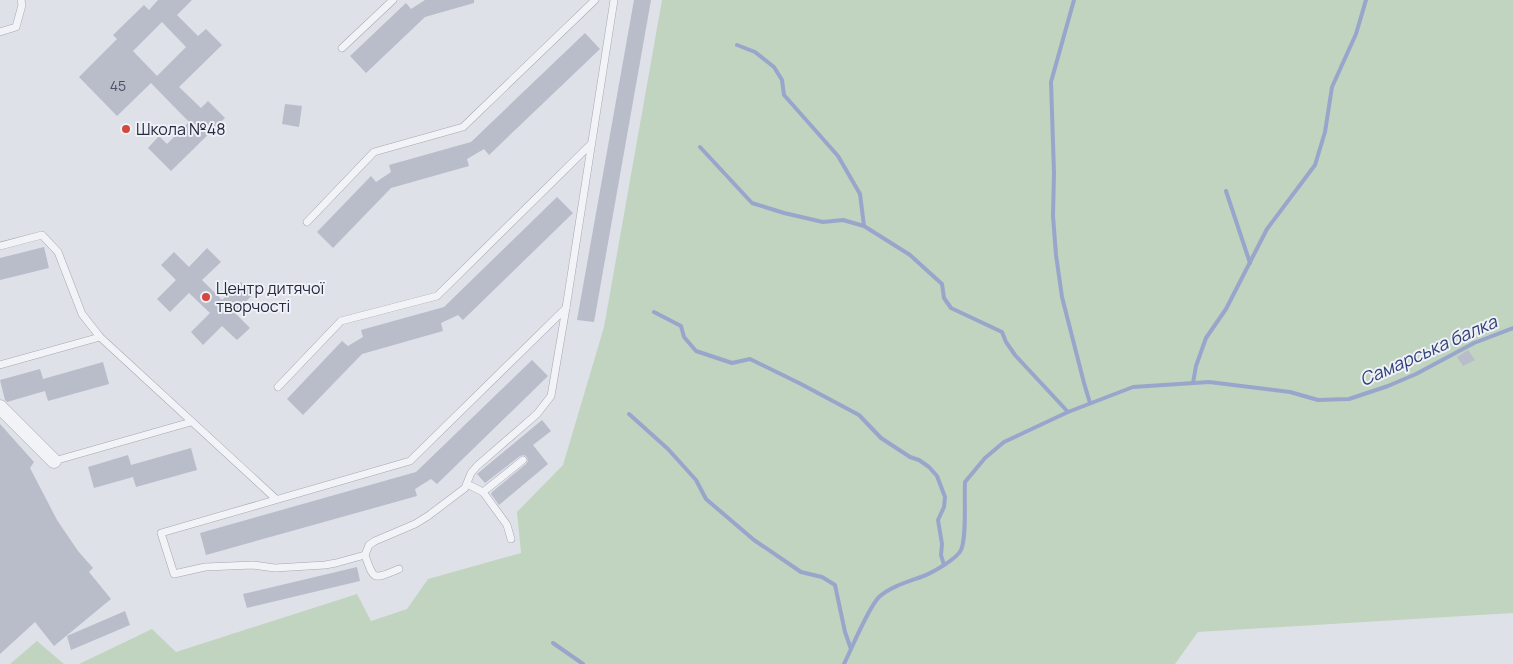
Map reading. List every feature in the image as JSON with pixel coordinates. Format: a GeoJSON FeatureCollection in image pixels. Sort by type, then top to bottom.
{"type":"FeatureCollection","features":[{"type":"Feature","properties":{"kind":"street"},"geometry":{"type":"LineString","coordinates":[[0,407],[54,460]]}},
{"type":"Feature","properties":{"kind":"lane"},"geometry":{"type":"LineString","coordinates":[[0,32],[16,27],[22,6],[21,0]]}},
{"type":"Feature","properties":{"kind":"lane"},"geometry":{"type":"LineString","coordinates":[[342,48],[393,0]]}},
{"type":"Feature","properties":{"kind":"lane"},"geometry":{"type":"LineString","coordinates":[[307,222],[374,152],[463,127],[595,0]]}},
{"type":"Feature","properties":{"kind":"lane"},"geometry":{"type":"LineString","coordinates":[[399,569],[379,577],[374,576],[371,573],[365,555],[369,545],[415,524],[453,498],[464,488],[471,473],[477,466],[538,414],[552,396],[614,0]]}},
{"type":"Feature","properties":{"kind":"lane"},"geometry":{"type":"LineString","coordinates":[[278,387],[341,321],[437,296],[590,145]]}},
{"type":"Feature","properties":{"kind":"lane"},"geometry":{"type":"LineString","coordinates":[[0,246],[42,235],[58,252],[82,314],[100,337],[276,500]]}},
{"type":"Feature","properties":{"kind":"lane"},"geometry":{"type":"LineString","coordinates":[[365,555],[325,565],[275,568],[253,566],[205,567],[174,574],[161,533],[410,461],[566,308]]}},
{"type":"Feature","properties":{"kind":"lane"},"geometry":{"type":"LineString","coordinates":[[0,365],[100,337]]}},
{"type":"Feature","properties":{"kind":"lane"},"geometry":{"type":"LineString","coordinates":[[54,460],[192,422]]}},
{"type":"Feature","properties":{"kind":"lane"},"geometry":{"type":"LineString","coordinates":[[483,492],[524,460]]}},
{"type":"Feature","properties":{"kind":"lane"},"geometry":{"type":"LineString","coordinates":[[466,484],[483,492],[507,524],[511,539]]}},
{"type":"Feature","properties":{"kind":"green space"},"geometry":{"type":"Polygon","coordinates":[[[662,0],[1513,0],[1513,613],[1198,632],[1175,664],[79,664],[152,629],[176,652],[357,594],[371,621],[407,609],[428,579],[521,553],[517,512],[563,465],[604,327],[662,0]]]}},
{"type":"Feature","properties":{"kind":"green space"},"geometry":{"type":"Polygon","coordinates":[[[37,641],[64,664],[10,664],[37,641]]]}},
{"type":"Feature","properties":{"kind":"building"},"geometry":{"type":"Polygon","coordinates":[[[158,0],[192,0],[177,15],[198,36],[206,29],[222,45],[179,87],[201,108],[208,101],[225,118],[171,171],[148,148],[159,136],[167,144],[189,122],[151,83],[117,116],[79,77],[117,39],[113,35],[144,5],[149,10],[158,0]],[[162,22],[133,51],[157,76],[186,47],[162,22]]]}},
{"type":"Feature","properties":{"kind":"building"},"geometry":{"type":"Polygon","coordinates":[[[425,0],[474,0],[474,3],[425,17],[366,73],[350,56],[406,3],[411,9],[425,0]]]}},
{"type":"Feature","properties":{"kind":"building"},"geometry":{"type":"Polygon","coordinates":[[[634,0],[651,0],[594,322],[577,320],[634,0]]]}},
{"type":"Feature","properties":{"kind":"building"},"geometry":{"type":"Polygon","coordinates":[[[585,33],[600,49],[489,155],[484,149],[467,159],[469,166],[391,188],[333,248],[317,232],[371,176],[376,182],[391,172],[389,165],[471,142],[585,33]]]}},
{"type":"Feature","properties":{"kind":"building"},"geometry":{"type":"Polygon","coordinates":[[[285,104],[302,106],[299,127],[282,124],[285,104]]]}},
{"type":"Feature","properties":{"kind":"building"},"geometry":{"type":"Polygon","coordinates":[[[557,197],[573,213],[463,320],[458,315],[441,323],[443,331],[362,354],[303,415],[287,399],[342,341],[348,346],[363,337],[361,330],[444,307],[557,197]]]}},
{"type":"Feature","properties":{"kind":"building"},"geometry":{"type":"Polygon","coordinates":[[[44,247],[49,268],[0,280],[0,258],[44,247]]]}},
{"type":"Feature","properties":{"kind":"building"},"geometry":{"type":"Polygon","coordinates":[[[207,248],[221,262],[202,280],[222,300],[241,282],[253,294],[235,313],[250,328],[237,340],[222,326],[203,345],[191,332],[210,313],[189,293],[170,312],[157,299],[176,280],[161,265],[174,252],[189,267],[207,248]]]}},
{"type":"Feature","properties":{"kind":"building"},"geometry":{"type":"Polygon","coordinates":[[[1468,350],[1475,360],[1463,366],[1457,357],[1468,350]]]}},
{"type":"Feature","properties":{"kind":"building"},"geometry":{"type":"Polygon","coordinates":[[[532,360],[548,376],[437,484],[431,479],[415,489],[417,496],[206,555],[200,533],[416,472],[532,360]]]}},
{"type":"Feature","properties":{"kind":"building"},"geometry":{"type":"Polygon","coordinates":[[[103,362],[109,384],[48,401],[45,391],[7,402],[5,400],[0,380],[40,369],[43,379],[103,362]]]}},
{"type":"Feature","properties":{"kind":"building"},"geometry":{"type":"Polygon","coordinates":[[[542,420],[551,431],[533,445],[548,464],[499,505],[491,494],[492,492],[526,464],[528,461],[527,457],[524,455],[520,456],[485,483],[477,474],[542,420]]]}},
{"type":"Feature","properties":{"kind":"building"},"geometry":{"type":"Polygon","coordinates":[[[0,424],[34,462],[30,468],[57,520],[78,551],[93,568],[89,572],[111,599],[54,646],[35,622],[0,654],[0,424]]]}},
{"type":"Feature","properties":{"kind":"building"},"geometry":{"type":"Polygon","coordinates":[[[191,448],[197,470],[136,487],[133,477],[94,488],[88,467],[128,455],[131,465],[191,448]]]}},
{"type":"Feature","properties":{"kind":"building"},"geometry":{"type":"Polygon","coordinates":[[[357,567],[360,581],[247,608],[243,594],[357,567]]]}},
{"type":"Feature","properties":{"kind":"building"},"geometry":{"type":"Polygon","coordinates":[[[125,611],[130,625],[71,650],[67,636],[125,611]]]}},
{"type":"Feature","properties":{"kind":"waterway"},"geometry":{"type":"LineString","coordinates":[[1074,0],[1051,82],[1054,173],[1053,216],[1062,297],[1090,403]]}},
{"type":"Feature","properties":{"kind":"waterway"},"geometry":{"type":"LineString","coordinates":[[1193,383],[1196,366],[1206,338],[1226,309],[1267,229],[1315,165],[1325,132],[1332,87],[1356,34],[1366,0]]}},
{"type":"Feature","properties":{"kind":"waterway"},"geometry":{"type":"LineString","coordinates":[[737,45],[755,52],[774,67],[782,80],[784,95],[838,156],[860,194],[864,226],[910,255],[942,284],[944,298],[951,308],[1002,332],[1015,355],[1068,412]]}},
{"type":"Feature","properties":{"kind":"waterway"},"geometry":{"type":"LineString","coordinates":[[700,147],[752,203],[823,222],[843,220],[864,226]]}},
{"type":"Feature","properties":{"kind":"waterway"},"geometry":{"type":"LineString","coordinates":[[1226,191],[1250,263]]}},
{"type":"Feature","properties":{"kind":"waterway"},"geometry":{"type":"LineString","coordinates":[[654,312],[681,326],[684,337],[696,351],[732,363],[750,359],[801,384],[859,415],[881,438],[929,467],[937,476],[945,497],[944,507],[938,520],[942,544],[941,555],[944,565]]}},
{"type":"Feature","properties":{"kind":"waterway","name":"Самарська балка"},"geometry":{"type":"LineString","coordinates":[[844,664],[865,619],[883,593],[937,570],[959,554],[964,536],[965,482],[985,458],[1004,442],[1068,412],[1133,387],[1209,382],[1290,392],[1318,400],[1349,399],[1416,374],[1474,343],[1513,328]]}},
{"type":"Feature","properties":{"kind":"waterway"},"geometry":{"type":"LineString","coordinates":[[629,414],[668,449],[696,480],[706,499],[754,540],[801,572],[822,577],[835,585],[845,632],[851,649]]}},
{"type":"Feature","properties":{"kind":"waterway"},"geometry":{"type":"LineString","coordinates":[[553,643],[583,664]]}},
{"type":"Feature","properties":{"kind":"place","name":"Школа №48"},"geometry":{"type":"Point","coordinates":[126,129]}},
{"type":"Feature","properties":{"kind":"place","name":"Центр дитячої творчості"},"geometry":{"type":"Point","coordinates":[206,297]}}]}
